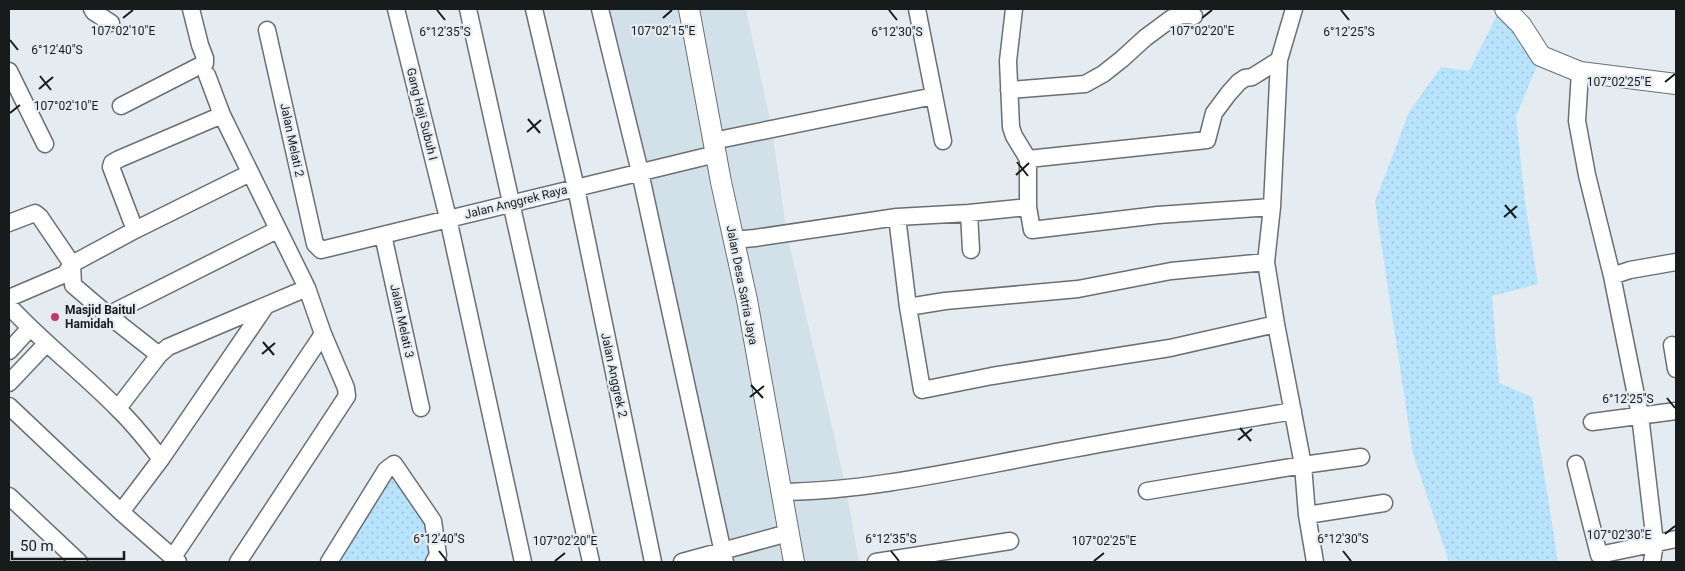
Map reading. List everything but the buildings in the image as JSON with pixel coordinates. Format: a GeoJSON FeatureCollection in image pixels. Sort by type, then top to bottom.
{"type":"FeatureCollection","features":[{"type":"Feature","properties":{"kind":"street"},"geometry":{"type":"LineString","coordinates":[[92,9],[111,23]]}},
{"type":"Feature","properties":{"kind":"street"},"geometry":{"type":"LineString","coordinates":[[120,106],[205,63],[191,9]]}},
{"type":"Feature","properties":{"kind":"street","name":"Gang Haji Subuh I"},"geometry":{"type":"LineString","coordinates":[[396,9],[448,218],[523,562]]}},
{"type":"Feature","properties":{"kind":"street"},"geometry":{"type":"LineString","coordinates":[[468,9],[591,562]]}},
{"type":"Feature","properties":{"kind":"street","name":"Jalan Anggrek 2"},"geometry":{"type":"LineString","coordinates":[[534,9],[576,188],[652,562]]}},
{"type":"Feature","properties":{"kind":"street"},"geometry":{"type":"LineString","coordinates":[[600,9],[640,172],[724,557]]}},
{"type":"Feature","properties":{"kind":"street","name":"Jalan Desa Satria Jaya"},"geometry":{"type":"LineString","coordinates":[[689,9],[714,147],[747,300],[794,562]]}},
{"type":"Feature","properties":{"kind":"street"},"geometry":{"type":"LineString","coordinates":[[917,9],[943,141]]}},
{"type":"Feature","properties":{"kind":"street"},"geometry":{"type":"LineString","coordinates":[[1014,9],[1008,61],[1012,130],[1028,159],[1028,207],[1032,230],[1158,215],[1272,207]]}},
{"type":"Feature","properties":{"kind":"street"},"geometry":{"type":"LineString","coordinates":[[1294,9],[1279,60],[1272,207],[1266,262],[1303,464],[1307,515],[1315,562]]}},
{"type":"Feature","properties":{"kind":"street"},"geometry":{"type":"LineString","coordinates":[[1504,9],[1521,25],[1542,56],[1580,72],[1676,84]]}},
{"type":"Feature","properties":{"kind":"street"},"geometry":{"type":"LineString","coordinates":[[1009,90],[1084,84],[1103,74],[1144,38],[1172,18],[1187,14],[1194,16]]}},
{"type":"Feature","properties":{"kind":"street","name":"Jalan Melati 2"},"geometry":{"type":"LineString","coordinates":[[267,30],[314,244],[318,249]]}},
{"type":"Feature","properties":{"kind":"street"},"geometry":{"type":"LineString","coordinates":[[1028,159],[1207,140],[1214,113],[1229,93],[1245,78],[1252,77],[1279,60]]}},
{"type":"Feature","properties":{"kind":"street"},"geometry":{"type":"LineString","coordinates":[[9,71],[45,144]]}},
{"type":"Feature","properties":{"kind":"street"},"geometry":{"type":"LineString","coordinates":[[1580,72],[1577,121],[1587,175],[1612,276],[1640,415],[1655,543],[1652,562]]}},
{"type":"Feature","properties":{"kind":"street"},"geometry":{"type":"LineString","coordinates":[[207,75],[222,115],[307,288],[348,396],[238,562]]}},
{"type":"Feature","properties":{"kind":"street","name":"Jalan Anggrek Raya"},"geometry":{"type":"LineString","coordinates":[[318,249],[324,251],[448,218],[640,172],[714,147],[934,96]]}},
{"type":"Feature","properties":{"kind":"street"},"geometry":{"type":"LineString","coordinates":[[135,230],[111,167],[112,164],[119,159],[222,115]]}},
{"type":"Feature","properties":{"kind":"street"},"geometry":{"type":"LineString","coordinates":[[9,298],[65,274],[72,264],[135,230],[250,173]]}},
{"type":"Feature","properties":{"kind":"street"},"geometry":{"type":"LineString","coordinates":[[733,240],[898,217],[970,213],[1028,207]]}},
{"type":"Feature","properties":{"kind":"street"},"geometry":{"type":"LineString","coordinates":[[9,223],[35,213],[40,217],[72,264],[73,285],[159,355]]}},
{"type":"Feature","properties":{"kind":"street"},"geometry":{"type":"LineString","coordinates":[[970,213],[970,250]]}},
{"type":"Feature","properties":{"kind":"street"},"geometry":{"type":"LineString","coordinates":[[898,217],[908,307],[922,390],[992,376],[1170,348],[1276,324]]}},
{"type":"Feature","properties":{"kind":"street"},"geometry":{"type":"LineString","coordinates":[[108,315],[277,230]]}},
{"type":"Feature","properties":{"kind":"street","name":"Jalan Melati 3"},"geometry":{"type":"LineString","coordinates":[[383,235],[421,408]]}},
{"type":"Feature","properties":{"kind":"street"},"geometry":{"type":"LineString","coordinates":[[908,307],[945,301],[1078,289],[1171,271],[1266,262]]}},
{"type":"Feature","properties":{"kind":"street"},"geometry":{"type":"LineString","coordinates":[[1612,276],[1630,270],[1676,262]]}},
{"type":"Feature","properties":{"kind":"street"},"geometry":{"type":"LineString","coordinates":[[118,408],[159,355],[168,347],[307,288]]}},
{"type":"Feature","properties":{"kind":"street"},"geometry":{"type":"LineString","coordinates":[[9,306],[46,344],[118,408],[161,458]]}},
{"type":"Feature","properties":{"kind":"street"},"geometry":{"type":"LineString","coordinates":[[121,512],[161,458],[265,307]]}},
{"type":"Feature","properties":{"kind":"street"},"geometry":{"type":"LineString","coordinates":[[9,351],[30,328]]}},
{"type":"Feature","properties":{"kind":"street"},"geometry":{"type":"LineString","coordinates":[[9,406],[121,512],[176,560],[323,334]]}},
{"type":"Feature","properties":{"kind":"street"},"geometry":{"type":"LineString","coordinates":[[9,383],[46,344]]}},
{"type":"Feature","properties":{"kind":"street"},"geometry":{"type":"LineString","coordinates":[[1672,345],[1676,369]]}},
{"type":"Feature","properties":{"kind":"street"},"geometry":{"type":"LineString","coordinates":[[780,492],[812,492],[930,477],[1048,453],[1293,411]]}},
{"type":"Feature","properties":{"kind":"street"},"geometry":{"type":"LineString","coordinates":[[1592,422],[1676,411]]}},
{"type":"Feature","properties":{"kind":"street"},"geometry":{"type":"LineString","coordinates":[[1147,490],[1303,464],[1361,457]]}},
{"type":"Feature","properties":{"kind":"street"},"geometry":{"type":"LineString","coordinates":[[329,562],[386,470],[394,464],[433,521],[436,559]]}},
{"type":"Feature","properties":{"kind":"street"},"geometry":{"type":"LineString","coordinates":[[1576,464],[1599,555],[1676,539]]}},
{"type":"Feature","properties":{"kind":"street"},"geometry":{"type":"LineString","coordinates":[[9,496],[80,562]]}},
{"type":"Feature","properties":{"kind":"street"},"geometry":{"type":"LineString","coordinates":[[1307,515],[1384,504]]}},
{"type":"Feature","properties":{"kind":"street"},"geometry":{"type":"LineString","coordinates":[[682,562],[724,557],[788,533]]}},
{"type":"Feature","properties":{"kind":"street"},"geometry":{"type":"LineString","coordinates":[[876,562],[1010,541]]}},
{"type":"Feature","properties":{"kind":"shaded area"},"geometry":{"type":"Polygon","coordinates":[[[600,9],[746,9],[772,129],[787,234],[846,487],[859,562],[725,562],[600,9]]]}},
{"type":"Feature","properties":{"kind":"shaded area"},"geometry":{"type":"Polygon","coordinates":[[[1500,9],[1541,56],[1516,116],[1525,202],[1538,284],[1492,296],[1499,383],[1532,397],[1558,562],[1449,562],[1413,454],[1375,202],[1409,112],[1441,67],[1469,71],[1500,9]]]}},
{"type":"Feature","properties":{"kind":"shaded area"},"geometry":{"type":"Polygon","coordinates":[[[391,465],[433,521],[434,562],[329,562],[391,465]]]}},
{"type":"Feature","properties":{"kind":"place","name":"Masjid Baitul Hamidah"},"geometry":{"type":"Point","coordinates":[55,317]}}]}
